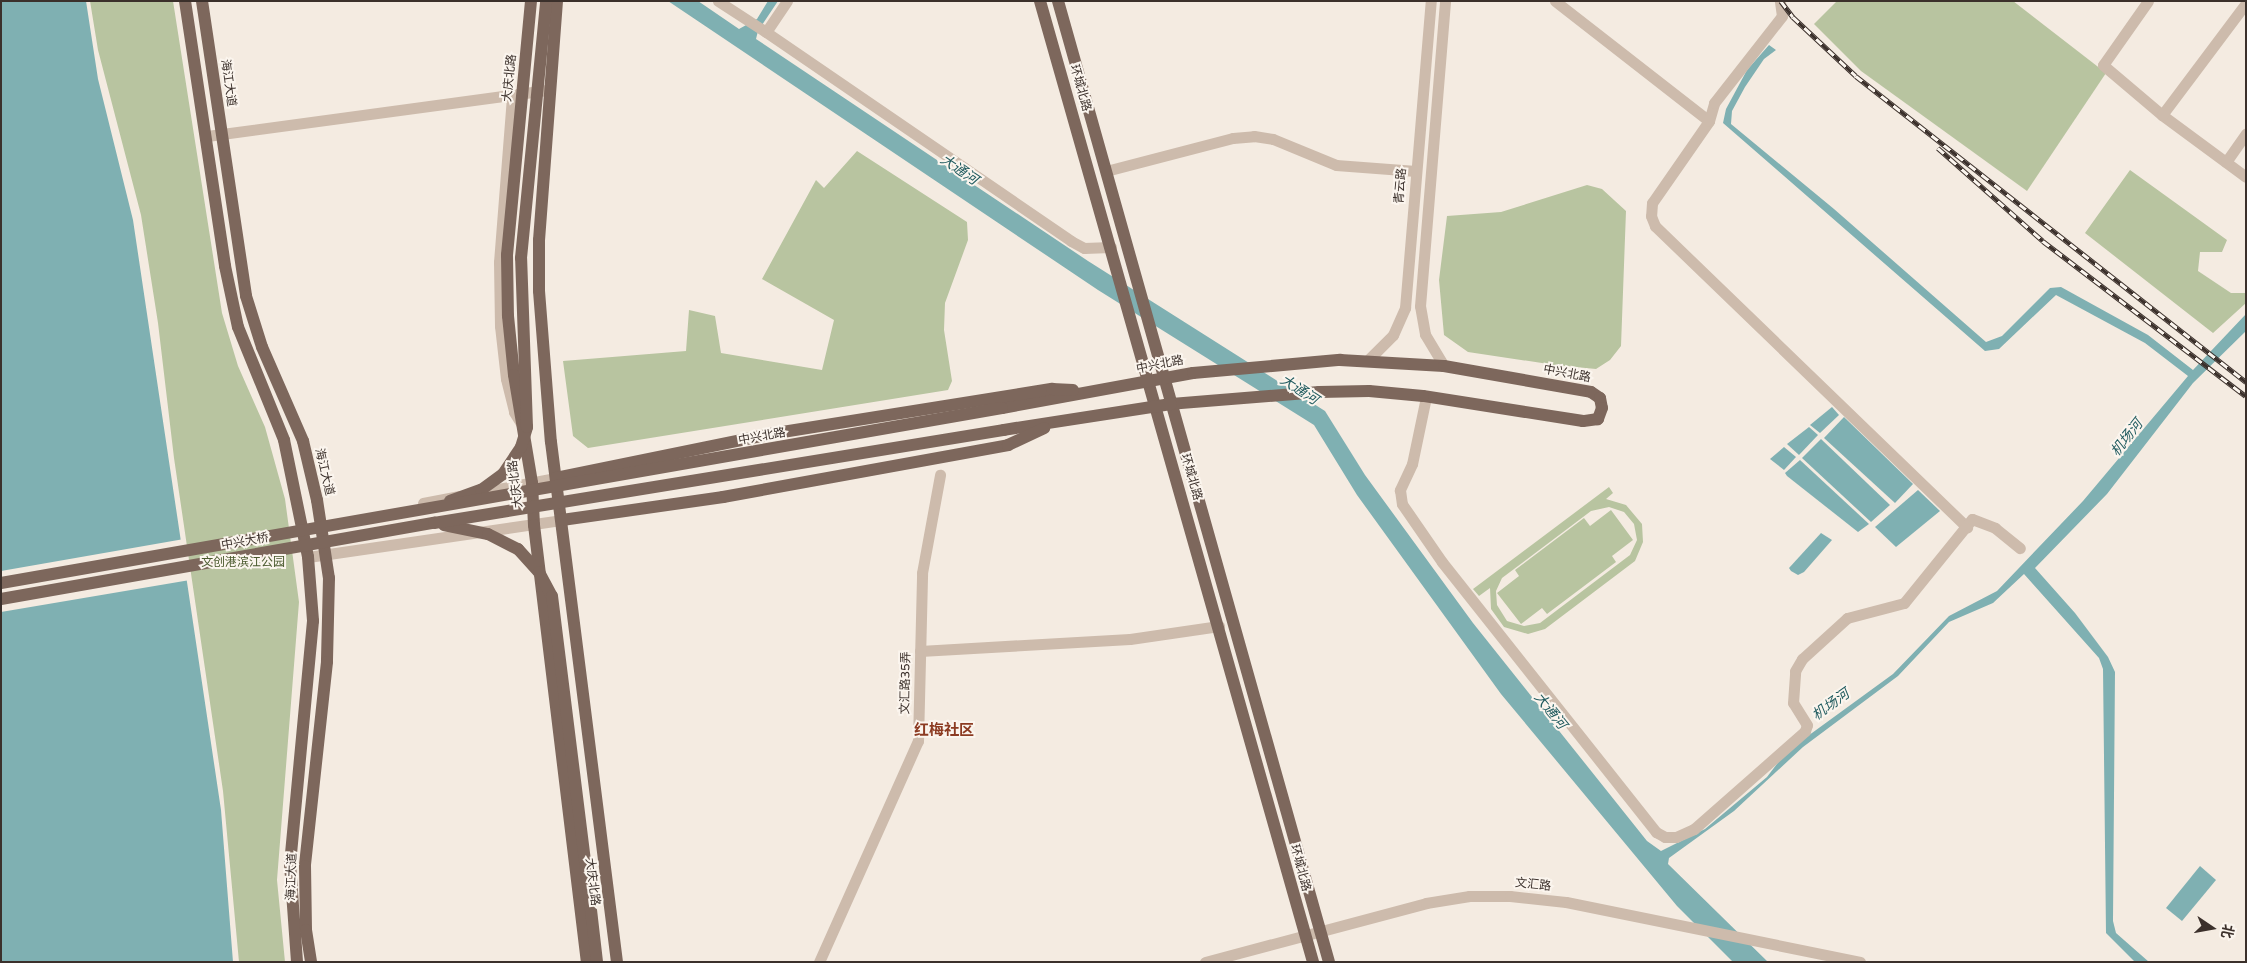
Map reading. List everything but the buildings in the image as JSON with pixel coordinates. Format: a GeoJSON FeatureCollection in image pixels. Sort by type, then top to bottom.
{"type":"FeatureCollection","features":[{"type":"Feature","properties":{"kind":"main road","name":"海江大道"},"geometry":{"type":"LineString","coordinates":[[185,1],[207,136],[225,266],[238,326],[284,440],[308,557],[313,621],[290,864],[297,962]]}},
{"type":"Feature","properties":{"kind":"main road","name":"海江大道"},"geometry":{"type":"LineString","coordinates":[[202,1],[246,296],[262,347],[303,441],[321,522],[324,554],[329,578],[330,628],[305,866],[306,930],[311,962]]}},
{"type":"Feature","properties":{"kind":"main road","name":"大庆北路"},"geometry":{"type":"LineString","coordinates":[[531,1],[517,96],[506,255],[509,326],[532,483],[534,524],[588,962]]}},
{"type":"Feature","properties":{"kind":"main road","name":"大庆北路"},"geometry":{"type":"LineString","coordinates":[[546,1],[539,290],[556,478],[617,962]]}},
{"type":"Feature","properties":{"kind":"main road","name":"大庆北路"},"geometry":{"type":"LineString","coordinates":[[543,91],[557,1]]}},
{"type":"Feature","properties":{"kind":"main road","name":"环城北路"},"geometry":{"type":"LineString","coordinates":[[1040,1],[1313,962]]}},
{"type":"Feature","properties":{"kind":"main road","name":"环城北路"},"geometry":{"type":"LineString","coordinates":[[1058,1],[1329,962]]}},
{"type":"Feature","properties":{"kind":"main road"},"geometry":{"type":"LineString","coordinates":[[433,510],[492,482],[514,460],[521,448],[527,427],[528,407],[520,298],[521,258],[543,91]]}},
{"type":"Feature","properties":{"kind":"main road","name":"中兴北路"},"geometry":{"type":"LineString","coordinates":[[433,510],[1165,378],[1234,368],[1368,361],[1444,366],[1591,392],[1600,398],[1602,408],[1598,419],[1583,422],[1426,397],[1369,391],[1256,395],[1171,404],[1004,430],[434,523]]}},
{"type":"Feature","properties":{"kind":"main road"},"geometry":{"type":"LineString","coordinates":[[556,478],[780,433],[1052,389],[1102,390]]}},
{"type":"Feature","properties":{"kind":"main road"},"geometry":{"type":"LineString","coordinates":[[562,520],[723,497],[1008,445],[1058,422]]}},
{"type":"Feature","properties":{"kind":"main road","name":"中兴大桥"},"geometry":{"type":"LineString","coordinates":[[1,583],[433,510]]}},
{"type":"Feature","properties":{"kind":"main road"},"geometry":{"type":"LineString","coordinates":[[434,523],[488,534],[509,543],[533,564],[552,596],[597,962]]}},
{"type":"Feature","properties":{"kind":"main road","name":"中兴大桥"},"geometry":{"type":"LineString","coordinates":[[1,599],[434,523]]}},
{"type":"Feature","properties":{"kind":"street"},"geometry":{"type":"LineString","coordinates":[[718,1],[1071,241],[1084,248],[1111,247]]}},
{"type":"Feature","properties":{"kind":"street"},"geometry":{"type":"LineString","coordinates":[[765,32],[787,1]]}},
{"type":"Feature","properties":{"kind":"street","name":"青云路"},"geometry":{"type":"LineString","coordinates":[[1368,361],[1393,334],[1402,317],[1431,1]]}},
{"type":"Feature","properties":{"kind":"street"},"geometry":{"type":"LineString","coordinates":[[1444,366],[1425,334],[1420,306],[1445,1]]}},
{"type":"Feature","properties":{"kind":"street"},"geometry":{"type":"LineString","coordinates":[[1555,1],[1709,121]]}},
{"type":"Feature","properties":{"kind":"street"},"geometry":{"type":"LineString","coordinates":[[1780,1],[1782,16],[1714,103],[1709,121],[1652,203],[1651,216],[1655,226],[1967,528]]}},
{"type":"Feature","properties":{"kind":"street"},"geometry":{"type":"LineString","coordinates":[[2148,1],[2103,65],[2162,115],[2246,177]]}},
{"type":"Feature","properties":{"kind":"street"},"geometry":{"type":"LineString","coordinates":[[2162,115],[2246,3]]}},
{"type":"Feature","properties":{"kind":"street"},"geometry":{"type":"LineString","coordinates":[[207,136],[517,96],[543,91]]}},
{"type":"Feature","properties":{"kind":"street"},"geometry":{"type":"LineString","coordinates":[[2226,162],[2246,132]]}},
{"type":"Feature","properties":{"kind":"street"},"geometry":{"type":"LineString","coordinates":[[1106,171],[1233,138],[1254,136],[1273,139],[1336,165],[1416,171]]}},
{"type":"Feature","properties":{"kind":"street"},"geometry":{"type":"LineString","coordinates":[[1426,397],[1412,464],[1400,490],[1402,504],[1442,562],[1656,832],[1665,837],[1676,837],[1694,829],[1805,731],[1807,725],[1794,703],[1795,671],[1802,659],[1847,618],[1904,603],[1967,528],[1972,519],[1995,528],[2020,548]]}},
{"type":"Feature","properties":{"kind":"street","name":"文汇路35弄"},"geometry":{"type":"LineString","coordinates":[[819,962],[918,741],[922,573],[940,475]]}},
{"type":"Feature","properties":{"kind":"street"},"geometry":{"type":"LineString","coordinates":[[302,526],[556,478]]}},
{"type":"Feature","properties":{"kind":"street"},"geometry":{"type":"LineString","coordinates":[[308,557],[562,520]]}},
{"type":"Feature","properties":{"kind":"street"},"geometry":{"type":"LineString","coordinates":[[920,651],[1130,639],[1219,626]]}},
{"type":"Feature","properties":{"kind":"street","name":"文汇路"},"geometry":{"type":"LineString","coordinates":[[1205,962],[1426,903],[1469,896],[1510,896],[1566,902],[1755,939],[1860,962]]}},
{"type":"Feature","properties":{"kind":"green space","name":"文创港滨江公园"},"geometry":{"type":"Polygon","coordinates":[[[90,1],[173,1],[222,313],[238,366],[265,427],[285,499],[299,602],[277,880],[285,962],[239,962],[223,791],[174,458],[158,323],[141,215],[98,50],[90,1]]]}},
{"type":"Feature","properties":{"kind":"green space"},"geometry":{"type":"Polygon","coordinates":[[[1837,1],[2013,1],[2106,73],[2027,191],[1861,71],[1814,24],[1837,1]]]}},
{"type":"Feature","properties":{"kind":"green space"},"geometry":{"type":"Polygon","coordinates":[[[857,151],[967,222],[968,240],[945,303],[944,330],[952,381],[948,390],[588,448],[573,436],[563,361],[686,351],[689,310],[715,316],[721,353],[822,370],[834,320],[762,279],[816,180],[824,188],[857,151]]]}},
{"type":"Feature","properties":{"kind":"green space"},"geometry":{"type":"Polygon","coordinates":[[[2130,170],[2227,240],[2222,252],[2200,252],[2198,271],[2231,293],[2246,293],[2246,303],[2213,333],[2085,233],[2130,170]]]}},
{"type":"Feature","properties":{"kind":"green space"},"geometry":{"type":"Polygon","coordinates":[[[1587,185],[1602,189],[1626,211],[1621,346],[1610,360],[1596,369],[1468,352],[1444,335],[1439,280],[1447,216],[1501,212],[1587,185]]]}},
{"type":"Feature","properties":{"kind":"green space"},"geometry":{"type":"Polygon","coordinates":[[[1609,487],[1613,493],[1606,499],[1626,505],[1642,524],[1643,542],[1635,561],[1545,629],[1528,634],[1504,627],[1491,609],[1490,588],[1479,596],[1473,589],[1609,487]],[[1609,507],[1591,511],[1502,578],[1496,591],[1497,605],[1507,621],[1524,626],[1540,623],[1630,555],[1637,540],[1634,524],[1624,512],[1609,507]]]}},
{"type":"Feature","properties":{"kind":"green space"},"geometry":{"type":"Polygon","coordinates":[[[1611,510],[1633,540],[1612,556],[1616,562],[1547,614],[1542,608],[1521,624],[1497,593],[1519,576],[1515,570],[1584,518],[1590,526],[1611,510]]]}},
{"type":"Feature","properties":{"kind":"water"},"geometry":{"type":"Polygon","coordinates":[[[1,1],[86,1],[98,79],[133,220],[221,810],[233,962],[1,962],[1,1]]]}},
{"type":"Feature","properties":{"kind":"water"},"geometry":{"type":"Polygon","coordinates":[[[668,1],[698,1],[739,29],[757,19],[768,1],[778,1],[758,31],[756,39],[1088,261],[1325,411],[1365,475],[1473,623],[1647,841],[1661,851],[1705,829],[1767,777],[1783,756],[1801,741],[1893,674],[1949,616],[1997,591],[2083,501],[2188,376],[2145,343],[2056,295],[1999,349],[1985,351],[1723,123],[1726,109],[1747,70],[1769,45],[1776,50],[1764,59],[1745,87],[1732,111],[1731,124],[1834,209],[1986,342],[2002,336],[2050,288],[2061,287],[2148,335],[2193,370],[2246,314],[2246,331],[2193,383],[2107,494],[2035,568],[2075,613],[2108,657],[2115,672],[2113,921],[2116,933],[2149,962],[2135,962],[2106,933],[2103,669],[2099,658],[2024,574],[1993,603],[1949,622],[1898,676],[1803,747],[1734,811],[1669,858],[1668,864],[1768,962],[1733,962],[1677,906],[1501,694],[1357,495],[1314,425],[1098,290],[668,1]]]}},
{"type":"Feature","properties":{"kind":"water"},"geometry":{"type":"Polygon","coordinates":[[[1832,407],[1839,415],[1820,433],[1810,425],[1832,407]]]}},
{"type":"Feature","properties":{"kind":"water"},"geometry":{"type":"Polygon","coordinates":[[[1844,417],[1913,484],[1895,503],[1824,438],[1844,417]]]}},
{"type":"Feature","properties":{"kind":"water"},"geometry":{"type":"Polygon","coordinates":[[[1809,427],[1818,435],[1799,455],[1787,444],[1809,427]]]}},
{"type":"Feature","properties":{"kind":"water"},"geometry":{"type":"Polygon","coordinates":[[[1821,439],[1890,505],[1871,522],[1802,458],[1821,439]]]}},
{"type":"Feature","properties":{"kind":"water"},"geometry":{"type":"Polygon","coordinates":[[[1784,447],[1796,457],[1784,470],[1770,459],[1784,447]]]}},
{"type":"Feature","properties":{"kind":"water"},"geometry":{"type":"Polygon","coordinates":[[[1800,460],[1869,524],[1858,532],[1787,476],[1785,473],[1800,460]]]}},
{"type":"Feature","properties":{"kind":"water"},"geometry":{"type":"Polygon","coordinates":[[[1918,490],[1940,511],[1896,547],[1875,527],[1918,490]]]}},
{"type":"Feature","properties":{"kind":"water"},"geometry":{"type":"Polygon","coordinates":[[[1821,533],[1832,540],[1804,572],[1798,575],[1791,571],[1789,568],[1821,533]]]}},
{"type":"Feature","properties":{"kind":"water"},"geometry":{"type":"Polygon","coordinates":[[[2200,866],[2216,880],[2182,921],[2166,908],[2200,866]]]}},
{"type":"Feature","properties":{"kind":"pier"},"geometry":{"type":"Polygon","coordinates":[[[184,539],[190,580],[1,612],[1,571],[184,539]]]}},
{"type":"Feature","properties":{"kind":"railway"},"geometry":{"type":"LineString","coordinates":[[1781,1],[1793,17],[1856,76],[2246,382]]}},
{"type":"Feature","properties":{"kind":"railway"},"geometry":{"type":"LineString","coordinates":[[1938,148],[2043,241],[2246,396]]}},
{"type":"Feature","properties":{"kind":"district","name":"红梅社区"},"geometry":{"type":"Point","coordinates":[944,731]}},
{"type":"Feature","properties":{"kind":"water label","name":"大通河"},"geometry":{"type":"Point","coordinates":[959,170]}},
{"type":"Feature","properties":{"kind":"water label","name":"大通河"},"geometry":{"type":"Point","coordinates":[1299,390]}},
{"type":"Feature","properties":{"kind":"water label","name":"机场河"},"geometry":{"type":"Point","coordinates":[2127,438]}},
{"type":"Feature","properties":{"kind":"water label","name":"机场河"},"geometry":{"type":"Point","coordinates":[1831,705]}},
{"type":"Feature","properties":{"kind":"water label","name":"大通河"},"geometry":{"type":"Point","coordinates":[1550,711]}}]}
